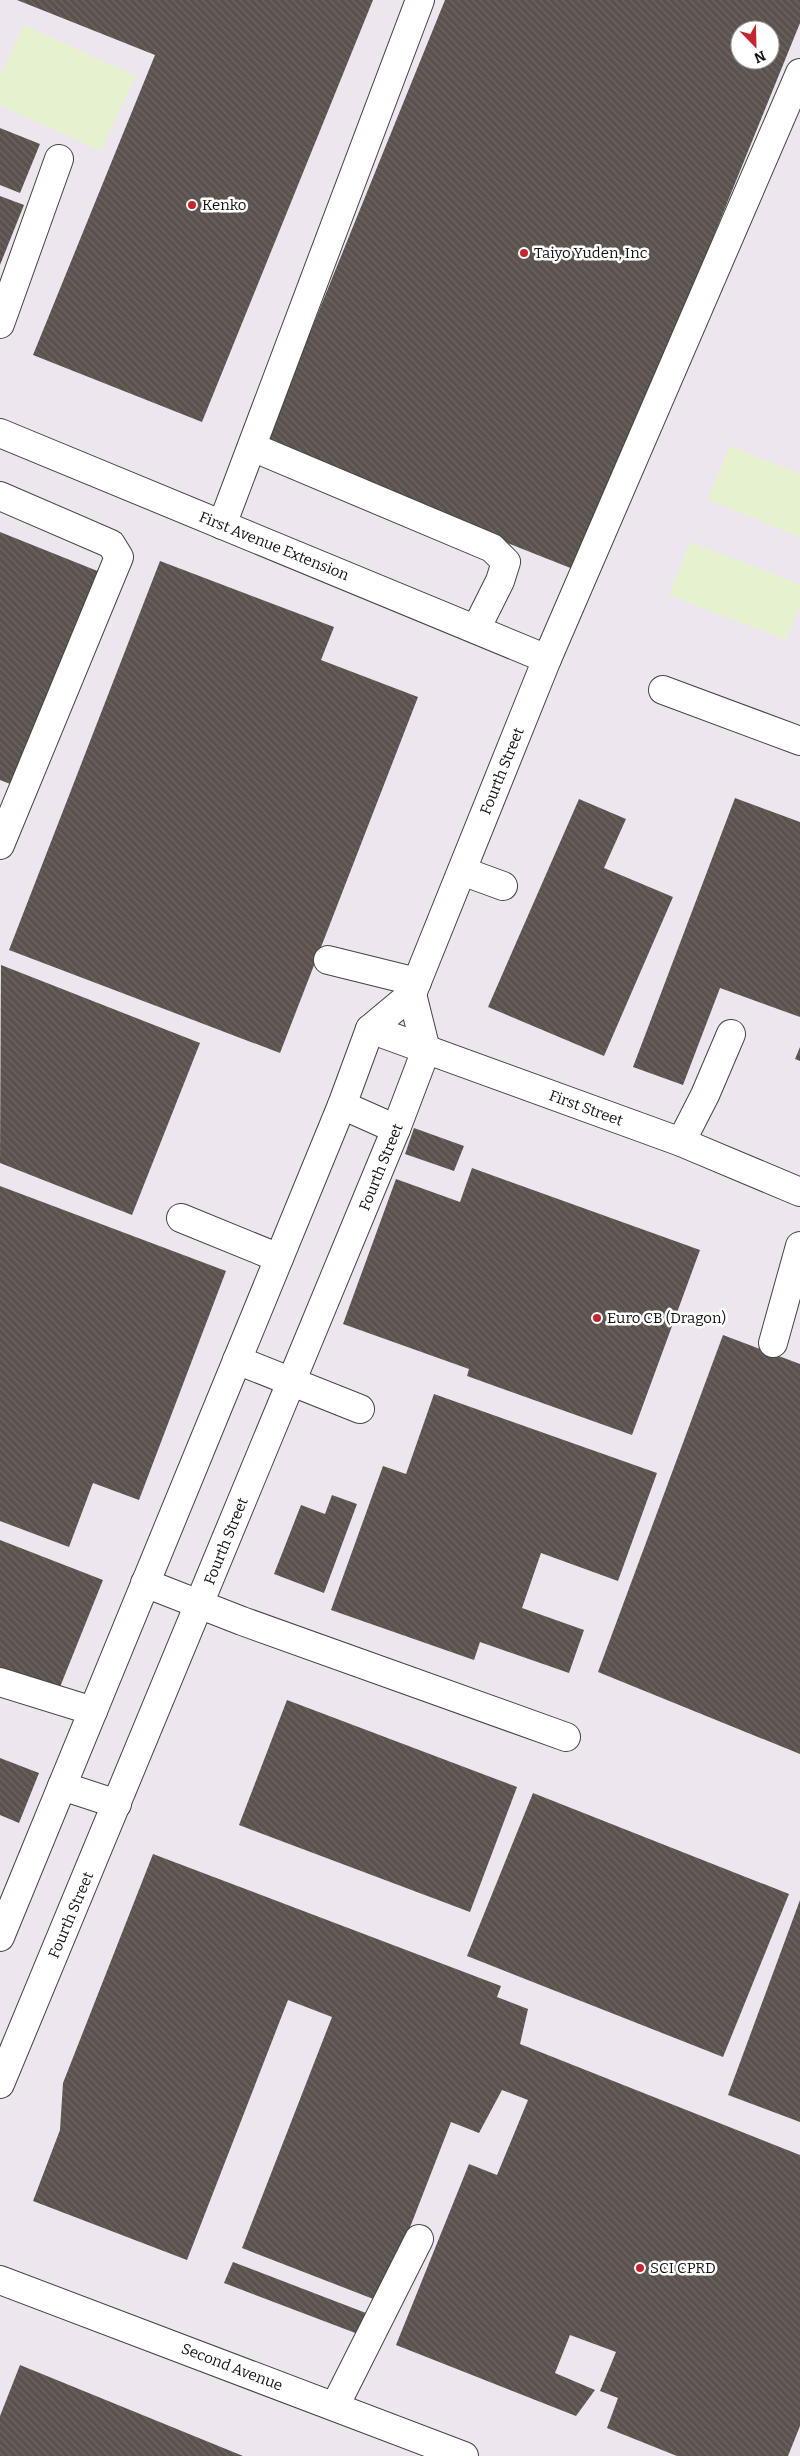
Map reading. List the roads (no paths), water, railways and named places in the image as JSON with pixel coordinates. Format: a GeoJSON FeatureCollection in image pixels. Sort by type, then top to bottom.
{"type":"FeatureCollection","features":[{"type":"Feature","properties":{"kind":"street"},"geometry":{"type":"LineString","coordinates":[[222,525],[420,0]]}},
{"type":"Feature","properties":{"kind":"street","name":"Fourth Street"},"geometry":{"type":"LineString","coordinates":[[0,1937],[342,1105],[370,1029],[415,988],[547,659],[800,73]]}},
{"type":"Feature","properties":{"kind":"street"},"geometry":{"type":"LineString","coordinates":[[0,324],[59,159]]}},
{"type":"Feature","properties":{"kind":"street","name":"First Avenue Extension"},"geometry":{"type":"LineString","coordinates":[[0,433],[547,659]]}},
{"type":"Feature","properties":{"kind":"street"},"geometry":{"type":"LineString","coordinates":[[252,446],[492,548],[506,562],[500,581],[476,629]]}},
{"type":"Feature","properties":{"kind":"street"},"geometry":{"type":"LineString","coordinates":[[0,496],[111,544],[119,557],[0,845]]}},
{"type":"Feature","properties":{"kind":"street"},"geometry":{"type":"LineString","coordinates":[[663,690],[800,741]]}},
{"type":"Feature","properties":{"kind":"street"},"geometry":{"type":"LineString","coordinates":[[462,871],[503,886]]}},
{"type":"Feature","properties":{"kind":"street"},"geometry":{"type":"LineString","coordinates":[[328,960],[415,988],[426,1050]]}},
{"type":"Feature","properties":{"kind":"street","name":"First Street"},"geometry":{"type":"LineString","coordinates":[[370,1029],[680,1142],[798,1188]]}},
{"type":"Feature","properties":{"kind":"street"},"geometry":{"type":"LineString","coordinates":[[680,1142],[704,1096],[731,1034]]}},
{"type":"Feature","properties":{"kind":"street","name":"Fourth Street"},"geometry":{"type":"LineString","coordinates":[[0,2084],[292,1382],[396,1129],[426,1050]]}},
{"type":"Feature","properties":{"kind":"street"},"geometry":{"type":"LineString","coordinates":[[342,1105],[396,1129]]}},
{"type":"Feature","properties":{"kind":"street"},"geometry":{"type":"LineString","coordinates":[[181,1218],[279,1258]]}},
{"type":"Feature","properties":{"kind":"street"},"geometry":{"type":"LineString","coordinates":[[773,1343],[800,1246]]}},
{"type":"Feature","properties":{"kind":"street"},"geometry":{"type":"LineString","coordinates":[[237,1360],[360,1409]]}},
{"type":"Feature","properties":{"kind":"street"},"geometry":{"type":"LineString","coordinates":[[145,1583],[242,1621],[566,1737]]}},
{"type":"Feature","properties":{"kind":"street"},"geometry":{"type":"LineString","coordinates":[[0,1682],[93,1711]]}},
{"type":"Feature","properties":{"kind":"street"},"geometry":{"type":"LineString","coordinates":[[62,1786],[117,1804]]}},
{"type":"Feature","properties":{"kind":"street"},"geometry":{"type":"LineString","coordinates":[[335,2406],[419,2239]]}},
{"type":"Feature","properties":{"kind":"street","name":"Second Avenue"},"geometry":{"type":"LineString","coordinates":[[0,2280],[464,2456]]}},
{"type":"Feature","properties":{"kind":"place","name":"Kenko"},"geometry":{"type":"Point","coordinates":[192,205]}},
{"type":"Feature","properties":{"kind":"place","name":"Taiyo Yuden, Inc"},"geometry":{"type":"Point","coordinates":[524,253]}},
{"type":"Feature","properties":{"kind":"place","name":"Euro CB (Dragon)"},"geometry":{"type":"Point","coordinates":[597,1318]}},
{"type":"Feature","properties":{"kind":"place","name":"SCI CPRD"},"geometry":{"type":"Point","coordinates":[640,2268]}}]}
